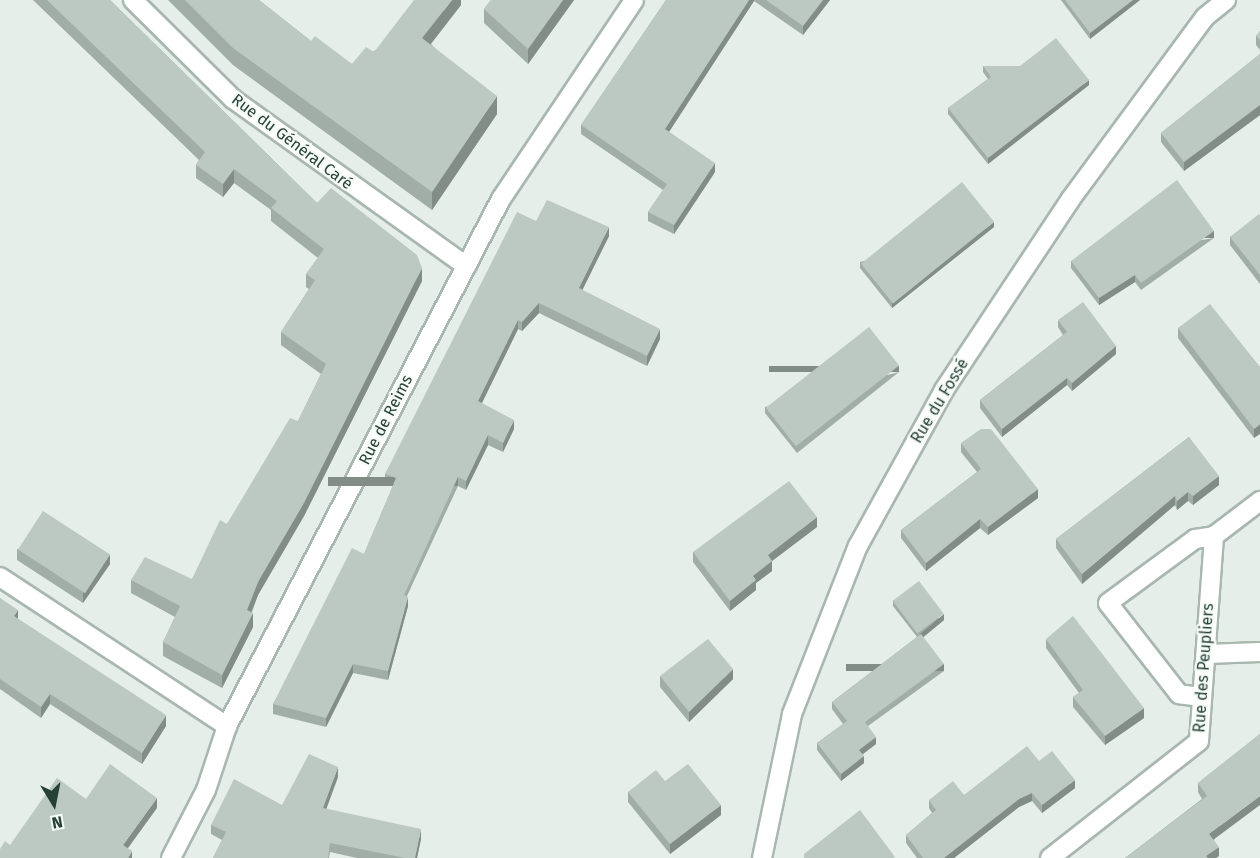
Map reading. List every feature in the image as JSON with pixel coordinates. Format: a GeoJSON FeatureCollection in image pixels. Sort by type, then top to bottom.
{"type":"FeatureCollection","features":[{"type":"Feature","properties":{"kind":"street","name":"Rue du Général Caré"},"geometry":{"type":"LineString","coordinates":[[133,0],[233,99],[466,266]]}},
{"type":"Feature","properties":{"kind":"street","name":"Rue de Reims"},"geometry":{"type":"LineString","coordinates":[[171,858],[206,790],[227,726],[501,199],[634,0]]}},
{"type":"Feature","properties":{"kind":"street","name":"Rue du Fossé"},"geometry":{"type":"LineString","coordinates":[[762,858],[792,714],[858,546],[944,390],[1070,200],[1205,17],[1226,0]]}},
{"type":"Feature","properties":{"kind":"street"},"geometry":{"type":"LineString","coordinates":[[1202,697],[1179,694],[1108,603],[1195,539],[1214,536],[1260,501]]}},
{"type":"Feature","properties":{"kind":"street","name":"Rue des Peupliers"},"geometry":{"type":"LineString","coordinates":[[1050,858],[1199,741],[1214,536]]}},
{"type":"Feature","properties":{"kind":"street"},"geometry":{"type":"LineString","coordinates":[[0,577],[227,726]]}},
{"type":"Feature","properties":{"kind":"street"},"geometry":{"type":"LineString","coordinates":[[1206,654],[1260,652]]}},
{"type":"Feature","properties":{"kind":"building"},"geometry":{"type":"Polygon","coordinates":[[[47,0],[110,0],[317,203],[331,188],[417,255],[422,268],[304,503],[258,582],[247,610],[253,613],[222,675],[163,642],[180,606],[131,580],[145,557],[192,579],[220,520],[227,524],[290,418],[298,421],[326,364],[281,332],[315,280],[306,274],[324,249],[271,208],[277,201],[234,169],[223,184],[196,165],[205,152],[47,0]]]}},
{"type":"Feature","properties":{"kind":"building"},"geometry":{"type":"Polygon","coordinates":[[[185,0],[259,0],[311,41],[315,36],[352,64],[366,47],[374,52],[414,0],[452,0],[422,38],[497,96],[432,192],[233,48],[185,0]]]}},
{"type":"Feature","properties":{"kind":"building"},"geometry":{"type":"Polygon","coordinates":[[[491,0],[563,0],[528,49],[484,9],[491,0]]]}},
{"type":"Feature","properties":{"kind":"building"},"geometry":{"type":"Polygon","coordinates":[[[666,0],[749,0],[665,129],[715,163],[674,225],[648,212],[667,184],[581,125],[666,0]]]}},
{"type":"Feature","properties":{"kind":"building"},"geometry":{"type":"Polygon","coordinates":[[[766,0],[823,0],[803,26],[766,0]]]}},
{"type":"Feature","properties":{"kind":"building"},"geometry":{"type":"Polygon","coordinates":[[[1065,0],[1133,0],[1090,33],[1065,0]]]}},
{"type":"Feature","properties":{"kind":"building"},"geometry":{"type":"Polygon","coordinates":[[[1056,38],[1089,80],[988,158],[948,108],[991,77],[983,66],[1020,66],[1056,38]]]}},
{"type":"Feature","properties":{"kind":"building"},"geometry":{"type":"Polygon","coordinates":[[[1260,54],[1260,105],[1184,162],[1161,133],[1260,54]]]}},
{"type":"Feature","properties":{"kind":"building"},"geometry":{"type":"Polygon","coordinates":[[[1177,180],[1214,231],[1141,283],[1135,275],[1099,298],[1071,261],[1177,180]]]}},
{"type":"Feature","properties":{"kind":"building"},"geometry":{"type":"Polygon","coordinates":[[[962,182],[994,222],[893,303],[861,264],[962,182]]]}},
{"type":"Feature","properties":{"kind":"building"},"geometry":{"type":"Polygon","coordinates":[[[547,200],[609,227],[579,288],[660,329],[647,356],[539,303],[522,322],[518,320],[478,401],[514,420],[503,443],[488,435],[466,481],[458,477],[404,595],[408,597],[388,671],[353,664],[326,718],[273,704],[352,548],[364,554],[396,478],[385,474],[517,212],[536,221],[547,200]]]}},
{"type":"Feature","properties":{"kind":"building"},"geometry":{"type":"Polygon","coordinates":[[[1259,214],[1260,216],[1260,275],[1230,237],[1259,214]]]}},
{"type":"Feature","properties":{"kind":"building"},"geometry":{"type":"Polygon","coordinates":[[[1083,302],[1116,346],[1072,383],[1067,378],[1002,429],[980,400],[1067,332],[1058,320],[1083,302]]]}},
{"type":"Feature","properties":{"kind":"building"},"geometry":{"type":"Polygon","coordinates":[[[1210,304],[1260,367],[1260,424],[1254,429],[1178,328],[1210,304]]]}},
{"type":"Feature","properties":{"kind":"building"},"geometry":{"type":"Polygon","coordinates":[[[869,327],[899,366],[796,446],[766,408],[869,327]]]}},
{"type":"Feature","properties":{"kind":"building"},"geometry":{"type":"Polygon","coordinates":[[[981,429],[991,429],[1038,489],[988,527],[980,519],[926,563],[901,530],[981,469],[961,443],[981,429]]]}},
{"type":"Feature","properties":{"kind":"building"},"geometry":{"type":"Polygon","coordinates":[[[1189,437],[1219,476],[1193,496],[1188,492],[1177,501],[1175,496],[1082,574],[1056,539],[1189,437]]]}},
{"type":"Feature","properties":{"kind":"building"},"geometry":{"type":"Polygon","coordinates":[[[789,481],[817,517],[768,555],[772,561],[753,576],[756,580],[730,601],[693,552],[789,481]]]}},
{"type":"Feature","properties":{"kind":"building"},"geometry":{"type":"Polygon","coordinates":[[[43,511],[110,555],[85,593],[18,550],[43,511]]]}},
{"type":"Feature","properties":{"kind":"building"},"geometry":{"type":"Polygon","coordinates":[[[919,581],[944,614],[917,634],[893,601],[919,581]]]}},
{"type":"Feature","properties":{"kind":"building"},"geometry":{"type":"Polygon","coordinates":[[[0,598],[18,610],[14,616],[166,715],[142,753],[50,694],[41,707],[0,679],[0,598]]]}},
{"type":"Feature","properties":{"kind":"building"},"geometry":{"type":"Polygon","coordinates":[[[1073,616],[1144,708],[1105,736],[1073,697],[1083,690],[1046,639],[1073,616]]]}},
{"type":"Feature","properties":{"kind":"building"},"geometry":{"type":"Polygon","coordinates":[[[921,634],[944,664],[865,722],[876,737],[859,750],[864,756],[841,774],[817,743],[847,721],[832,702],[921,634]]]}},
{"type":"Feature","properties":{"kind":"building"},"geometry":{"type":"Polygon","coordinates":[[[708,639],[733,669],[689,712],[660,676],[708,639]]]}},
{"type":"Feature","properties":{"kind":"building"},"geometry":{"type":"Polygon","coordinates":[[[1260,734],[1260,796],[1209,834],[1219,847],[1206,856],[1208,858],[1125,858],[1207,796],[1198,783],[1260,734]]]}},
{"type":"Feature","properties":{"kind":"building"},"geometry":{"type":"Polygon","coordinates":[[[1027,746],[1039,761],[1052,751],[1075,780],[1042,805],[1032,793],[1019,799],[944,858],[923,858],[906,835],[936,810],[929,800],[953,781],[964,795],[1027,746]]]}},
{"type":"Feature","properties":{"kind":"building"},"geometry":{"type":"Polygon","coordinates":[[[309,754],[338,767],[323,808],[421,829],[415,858],[330,843],[328,858],[213,858],[226,832],[211,825],[234,779],[282,805],[309,754]]]}},
{"type":"Feature","properties":{"kind":"building"},"geometry":{"type":"Polygon","coordinates":[[[110,764],[157,798],[123,845],[132,851],[128,858],[0,858],[0,849],[5,841],[10,845],[57,778],[86,799],[110,764]]]}},
{"type":"Feature","properties":{"kind":"building"},"geometry":{"type":"Polygon","coordinates":[[[688,764],[721,805],[670,844],[628,792],[656,770],[665,781],[688,764]]]}},
{"type":"Feature","properties":{"kind":"building"},"geometry":{"type":"Polygon","coordinates":[[[860,810],[895,857],[804,858],[804,854],[860,810]]]}}]}
